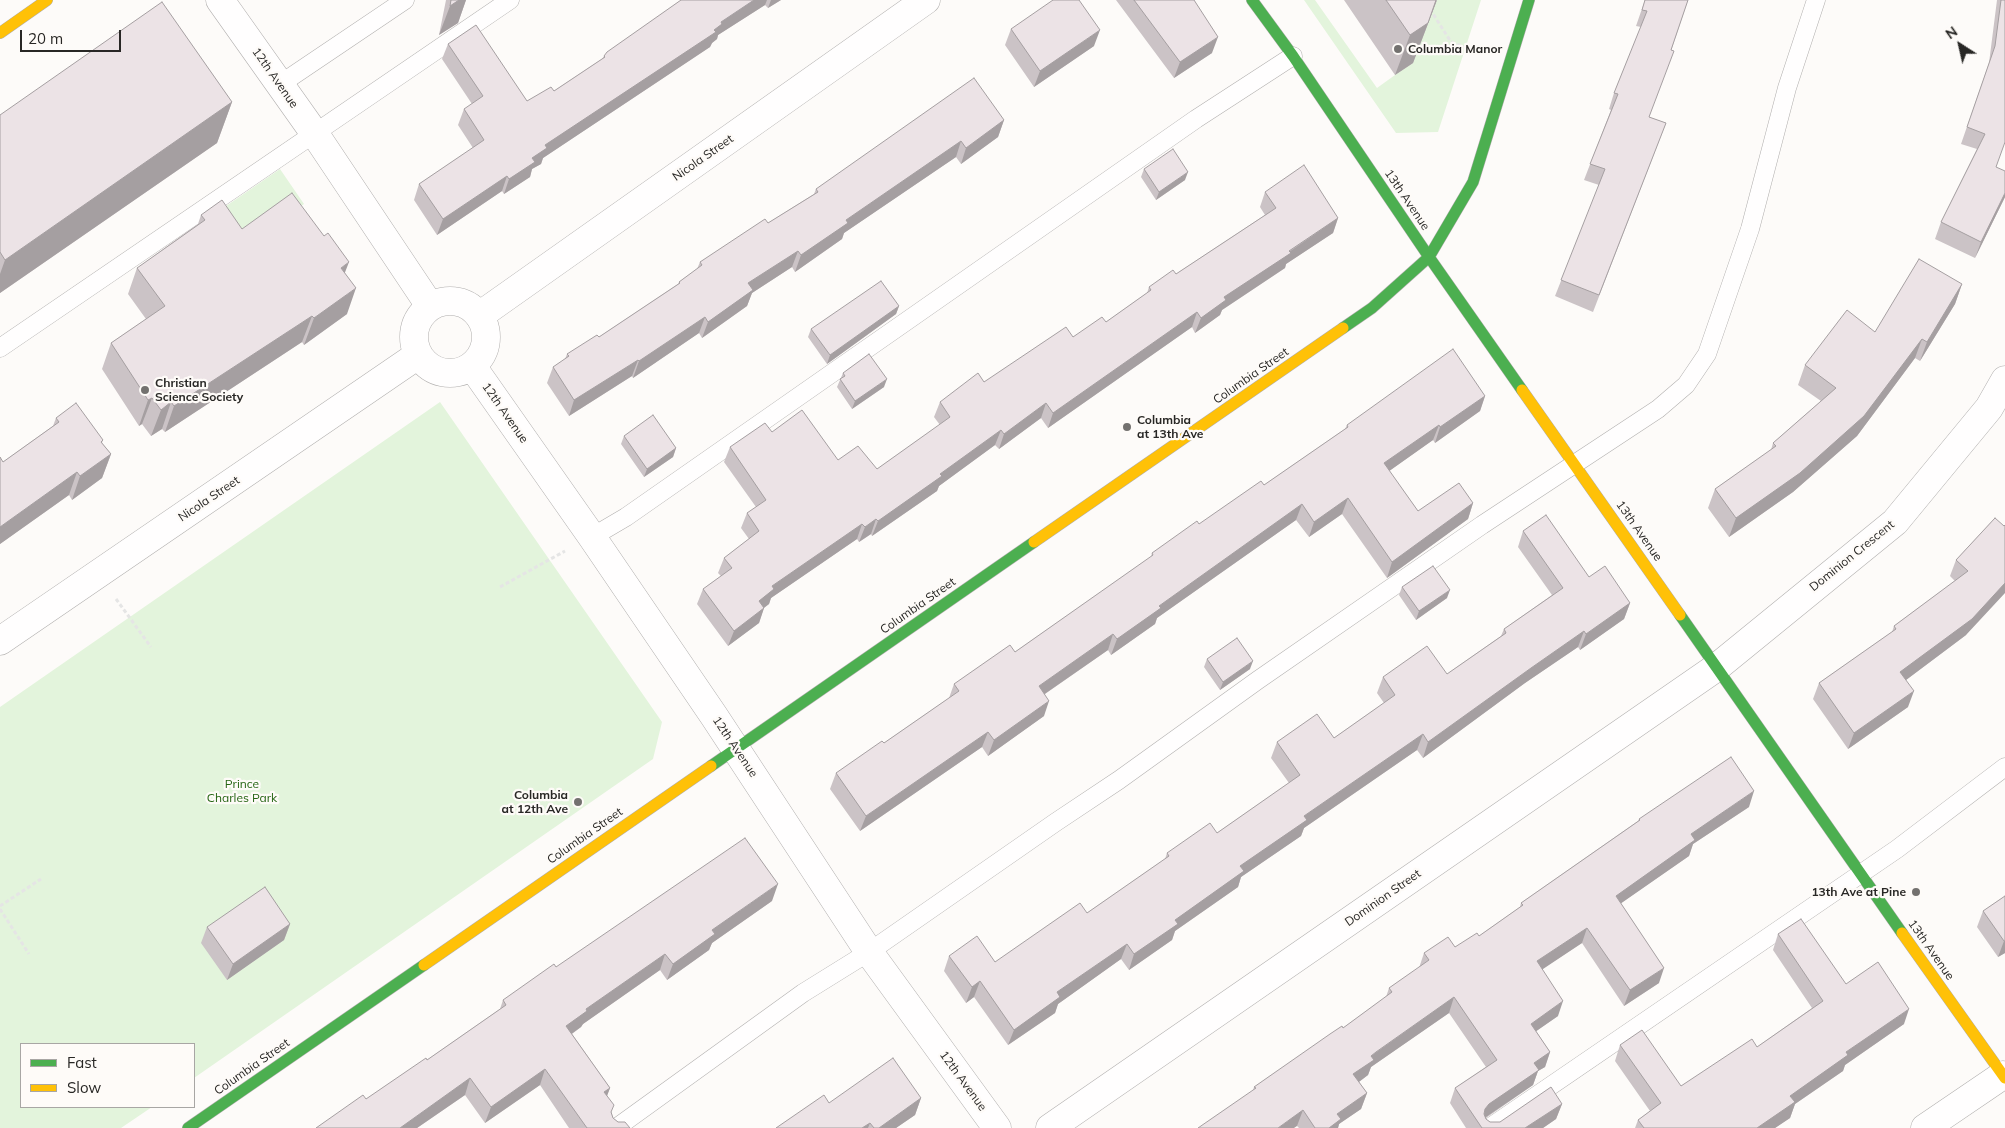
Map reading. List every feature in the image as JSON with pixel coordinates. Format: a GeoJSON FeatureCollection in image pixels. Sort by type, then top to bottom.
{"type":"FeatureCollection","features":[{"type":"Feature","properties":{"kind":"main road"},"geometry":{"type":"LineString","coordinates":[[0,33],[47,0]]}},
{"type":"Feature","properties":{"kind":"main road","name":"13th Avenue"},"geometry":{"type":"LineString","coordinates":[[1252,0],[1293,56],[1429,257],[1860,874],[2004,1075]]}},
{"type":"Feature","properties":{"kind":"main road","name":"Columbia Street"},"geometry":{"type":"LineString","coordinates":[[188,1128],[1372,308],[1429,257],[1473,182],[1529,0]]}},
{"type":"Feature","properties":{"kind":"street","name":"12th Avenue"},"geometry":{"type":"LineString","coordinates":[[220,0],[315,134],[430,306]]}},
{"type":"Feature","properties":{"kind":"street","name":"Nicola Street"},"geometry":{"type":"LineString","coordinates":[[480,316],[926,0]]}},
{"type":"Feature","properties":{"kind":"street"},"geometry":{"type":"LineString","coordinates":[[450,300],[462,302],[480,316],[485,327],[486,339],[484,350],[472,366],[457,373],[444,373],[433,370],[418,355],[413,340],[414,327],[419,316],[430,306],[450,300]]}},
{"type":"Feature","properties":{"kind":"street","name":"Nicola Street"},"geometry":{"type":"LineString","coordinates":[[0,641],[418,355]]}},
{"type":"Feature","properties":{"kind":"street","name":"12th Avenue"},"geometry":{"type":"LineString","coordinates":[[472,366],[736,748],[869,952],[997,1128]]}},
{"type":"Feature","properties":{"kind":"street","name":"Dominion Crescent"},"geometry":{"type":"LineString","coordinates":[[1717,667],[1895,522],[1989,408],[2005,380]]}},
{"type":"Feature","properties":{"kind":"street","name":"Dominion Street"},"geometry":{"type":"LineString","coordinates":[[1050,1128],[1717,667]]}},
{"type":"Feature","properties":{"kind":"street"},"geometry":{"type":"LineString","coordinates":[[1925,1128],[2004,1075]]}},
{"type":"Feature","properties":{"kind":"lane"},"geometry":{"type":"LineString","coordinates":[[279,85],[405,0]]}},
{"type":"Feature","properties":{"kind":"lane"},"geometry":{"type":"LineString","coordinates":[[0,348],[510,0]]}},
{"type":"Feature","properties":{"kind":"lane"},"geometry":{"type":"LineString","coordinates":[[616,1128],[803,993],[869,952],[1482,525],[1576,465],[1658,409],[1686,385],[1707,354],[1750,229],[1787,88],[1816,0]]}},
{"type":"Feature","properties":{"kind":"lane"},"geometry":{"type":"LineString","coordinates":[[592,537],[626,516],[1196,119],[1293,56]]}},
{"type":"Feature","properties":{"kind":"lane"},"geometry":{"type":"LineString","coordinates":[[1489,1128],[1897,849],[2005,767]]}},
{"type":"Feature","properties":{"kind":"path"},"geometry":{"type":"LineString","coordinates":[[1422,11],[1428,7],[1451,42],[1510,63]]}},
{"type":"Feature","properties":{"kind":"path"},"geometry":{"type":"LineString","coordinates":[[500,587],[592,537]]}},
{"type":"Feature","properties":{"kind":"path"},"geometry":{"type":"LineString","coordinates":[[130,617],[151,647]]}},
{"type":"Feature","properties":{"kind":"path"},"geometry":{"type":"LineString","coordinates":[[29,954],[0,908],[42,879]]}},
{"type":"Feature","properties":{"kind":"green space"},"geometry":{"type":"Polygon","coordinates":[[[1304,0],[1315,0],[1377,88],[1395,75],[1433,0],[1481,0],[1438,132],[1396,133],[1304,0]]]}},
{"type":"Feature","properties":{"kind":"green space"},"geometry":{"type":"Polygon","coordinates":[[[280,169],[304,204],[246,245],[213,215],[280,169]]]}},
{"type":"Feature","properties":{"kind":"green space","name":"Prince Charles Park"},"geometry":{"type":"Polygon","coordinates":[[[440,402],[662,722],[653,759],[195,1077],[195,1043],[20,1043],[20,1108],[151,1108],[121,1128],[0,1128],[0,707],[440,402]]]}},
{"type":"Feature","properties":{"kind":"building"},"geometry":{"type":"Polygon","coordinates":[[[451,0],[459,0],[450,6],[451,0]]]}},
{"type":"Feature","properties":{"kind":"building"},"geometry":{"type":"Polygon","coordinates":[[[681,0],[754,0],[721,22],[722,24],[714,30],[716,32],[545,145],[547,148],[532,158],[535,162],[509,179],[507,176],[443,219],[419,184],[484,140],[464,109],[483,96],[448,44],[476,25],[527,101],[551,87],[554,91],[605,57],[607,52],[681,0]]]}},
{"type":"Feature","properties":{"kind":"building"},"geometry":{"type":"Polygon","coordinates":[[[1053,0],[1079,0],[1100,30],[1040,71],[1011,29],[1053,0]]]}},
{"type":"Feature","properties":{"kind":"building"},"geometry":{"type":"Polygon","coordinates":[[[1134,0],[1194,0],[1218,37],[1180,62],[1134,0]]]}},
{"type":"Feature","properties":{"kind":"building"},"geometry":{"type":"Polygon","coordinates":[[[1386,0],[1436,0],[1428,23],[1410,35],[1386,0]]]}},
{"type":"Feature","properties":{"kind":"building"},"geometry":{"type":"Polygon","coordinates":[[[1645,0],[1688,0],[1671,50],[1674,51],[1649,117],[1666,123],[1599,295],[1561,280],[1605,169],[1590,164],[1618,94],[1614,93],[1647,11],[1642,10],[1645,0]]]}},
{"type":"Feature","properties":{"kind":"building"},"geometry":{"type":"Polygon","coordinates":[[[2001,0],[2005,0],[2005,142],[1996,167],[2005,171],[2005,193],[1981,242],[1941,222],[1985,134],[1967,127],[1995,46],[2001,0]]]}},
{"type":"Feature","properties":{"kind":"building"},"geometry":{"type":"Polygon","coordinates":[[[162,2],[232,102],[5,260],[0,252],[0,115],[162,2]]]}},
{"type":"Feature","properties":{"kind":"building"},"geometry":{"type":"Polygon","coordinates":[[[974,78],[1004,120],[966,148],[961,141],[846,220],[848,223],[801,255],[798,251],[748,283],[753,290],[708,322],[705,317],[639,361],[574,400],[553,367],[569,356],[567,354],[597,335],[599,337],[680,283],[702,265],[700,262],[765,219],[768,223],[818,192],[816,189],[974,78]]]}},
{"type":"Feature","properties":{"kind":"building"},"geometry":{"type":"Polygon","coordinates":[[[1173,149],[1188,172],[1159,192],[1144,169],[1173,149]]]}},
{"type":"Feature","properties":{"kind":"building"},"geometry":{"type":"Polygon","coordinates":[[[1304,165],[1338,218],[1289,251],[1291,253],[1224,297],[1226,300],[1201,318],[1197,312],[1053,413],[1046,403],[1004,434],[1001,430],[940,474],[942,476],[878,521],[876,519],[865,527],[862,524],[772,586],[774,589],[759,601],[764,608],[734,631],[703,589],[732,568],[724,558],[759,531],[747,513],[766,500],[730,447],[765,423],[772,432],[802,410],[838,460],[858,446],[877,469],[950,417],[940,402],[978,373],[984,382],[1066,327],[1073,337],[1102,317],[1106,322],[1151,290],[1149,287],[1173,270],[1176,274],[1276,208],[1265,192],[1304,165]]]}},
{"type":"Feature","properties":{"kind":"building"},"geometry":{"type":"Polygon","coordinates":[[[292,193],[324,236],[328,233],[349,262],[341,268],[356,288],[314,318],[312,316],[174,406],[171,402],[161,410],[152,398],[148,400],[111,343],[165,306],[137,268],[205,220],[201,215],[222,200],[242,229],[292,193]]]}},
{"type":"Feature","properties":{"kind":"building"},"geometry":{"type":"Polygon","coordinates":[[[1919,259],[1962,284],[1927,342],[1922,339],[1864,416],[1800,473],[1736,518],[1715,489],[1776,446],[1773,443],[1836,388],[1805,365],[1847,310],[1875,332],[1919,259]]]}},
{"type":"Feature","properties":{"kind":"building"},"geometry":{"type":"Polygon","coordinates":[[[881,281],[899,306],[830,355],[811,329],[881,281]]]}},
{"type":"Feature","properties":{"kind":"building"},"geometry":{"type":"Polygon","coordinates":[[[1453,349],[1485,396],[1384,463],[1418,511],[1459,483],[1473,503],[1392,562],[1348,498],[1314,522],[1302,504],[1159,606],[1161,608],[1117,639],[1113,634],[1039,686],[1049,701],[994,740],[988,732],[866,816],[836,773],[882,741],[884,743],[959,691],[954,684],[1010,645],[1015,652],[1153,555],[1152,553],[1197,521],[1199,524],[1261,481],[1264,485],[1348,427],[1347,425],[1453,349]]]}},
{"type":"Feature","properties":{"kind":"building"},"geometry":{"type":"Polygon","coordinates":[[[869,354],[887,379],[855,401],[840,379],[845,376],[843,373],[869,354]]]}},
{"type":"Feature","properties":{"kind":"building"},"geometry":{"type":"Polygon","coordinates":[[[76,403],[111,454],[80,476],[77,472],[0,527],[0,457],[3,462],[59,422],[56,418],[76,403]]]}},
{"type":"Feature","properties":{"kind":"building"},"geometry":{"type":"Polygon","coordinates":[[[653,415],[676,448],[647,469],[624,436],[653,415]]]}},
{"type":"Feature","properties":{"kind":"building"},"geometry":{"type":"Polygon","coordinates":[[[1546,515],[1589,577],[1605,566],[1630,603],[1586,634],[1584,631],[1428,742],[1423,734],[1304,816],[1307,820],[1240,866],[1244,871],[1175,920],[1178,924],[1134,954],[1127,944],[1057,992],[1060,997],[1014,1030],[980,981],[972,987],[949,956],[977,936],[995,962],[1080,903],[1087,913],[1169,856],[1167,853],[1210,823],[1217,833],[1300,775],[1277,742],[1317,714],[1334,738],[1395,695],[1383,677],[1427,646],[1447,674],[1506,633],[1504,629],[1563,588],[1523,531],[1546,515]]]}},
{"type":"Feature","properties":{"kind":"building"},"geometry":{"type":"Polygon","coordinates":[[[1995,518],[2005,525],[2005,583],[1972,619],[1900,672],[1914,691],[1854,733],[1819,683],[1896,629],[1894,626],[1968,571],[1956,560],[1995,518]]]}},
{"type":"Feature","properties":{"kind":"building"},"geometry":{"type":"Polygon","coordinates":[[[1433,566],[1450,590],[1419,611],[1402,587],[1433,566]]]}},
{"type":"Feature","properties":{"kind":"building"},"geometry":{"type":"Polygon","coordinates":[[[1237,638],[1253,661],[1223,682],[1207,659],[1237,638]]]}},
{"type":"Feature","properties":{"kind":"building"},"geometry":{"type":"Polygon","coordinates":[[[1731,757],[1754,791],[1691,834],[1695,840],[1616,896],[1664,968],[1630,990],[1587,928],[1537,961],[1563,1001],[1531,1024],[1550,1052],[1534,1063],[1539,1070],[1489,1104],[1484,1114],[1490,1122],[1500,1122],[1551,1087],[1562,1104],[1525,1128],[1482,1128],[1455,1088],[1497,1060],[1454,997],[1376,1052],[1371,1056],[1374,1060],[1353,1074],[1367,1093],[1337,1114],[1341,1119],[1329,1128],[1315,1128],[1303,1110],[1278,1128],[1198,1128],[1392,992],[1389,988],[1429,960],[1424,953],[1448,937],[1455,947],[1477,933],[1479,936],[1523,905],[1521,903],[1639,819],[1731,757]]]}},
{"type":"Feature","properties":{"kind":"building"},"geometry":{"type":"Polygon","coordinates":[[[745,838],[778,884],[712,930],[715,934],[673,964],[665,954],[586,1009],[587,1011],[566,1026],[610,1088],[604,1092],[614,1105],[611,1112],[613,1118],[618,1122],[625,1122],[630,1128],[587,1128],[545,1069],[491,1107],[470,1078],[400,1128],[316,1128],[363,1095],[366,1099],[426,1058],[427,1060],[506,1005],[503,1000],[554,964],[556,967],[745,838]]]}},
{"type":"Feature","properties":{"kind":"building"},"geometry":{"type":"Polygon","coordinates":[[[265,887],[290,924],[233,964],[207,927],[265,887]]]}},
{"type":"Feature","properties":{"kind":"building"},"geometry":{"type":"Polygon","coordinates":[[[2005,896],[2005,941],[2004,941],[1983,911],[2005,896]]]}},
{"type":"Feature","properties":{"kind":"building"},"geometry":{"type":"Polygon","coordinates":[[[1801,919],[1846,984],[1878,962],[1909,1009],[1846,1052],[1848,1055],[1790,1096],[1795,1102],[1757,1128],[1644,1128],[1638,1120],[1661,1103],[1620,1045],[1642,1030],[1681,1086],[1752,1039],[1757,1047],[1823,1001],[1778,934],[1801,919]]]}},
{"type":"Feature","properties":{"kind":"building"},"geometry":{"type":"Polygon","coordinates":[[[893,1058],[921,1098],[879,1128],[874,1128],[870,1123],[862,1128],[776,1128],[824,1095],[829,1103],[893,1058]]]}},
{"type":"Feature","properties":{"kind":"traffic: fast"},"geometry":{"type":"LineString","coordinates":[[1252,0],[1293,56],[1522,390]]}},
{"type":"Feature","properties":{"kind":"traffic: fast"},"geometry":{"type":"LineString","coordinates":[[1343,328],[1372,308],[1429,257],[1473,182],[1529,0]]}},
{"type":"Feature","properties":{"kind":"traffic: fast"},"geometry":{"type":"LineString","coordinates":[[711,766],[1034,542]]}},
{"type":"Feature","properties":{"kind":"traffic: fast"},"geometry":{"type":"LineString","coordinates":[[1680,615],[1902,933]]}},
{"type":"Feature","properties":{"kind":"traffic: fast"},"geometry":{"type":"LineString","coordinates":[[188,1128],[424,965]]}},
{"type":"Feature","properties":{"kind":"traffic: slow"},"geometry":{"type":"LineString","coordinates":[[0,33],[47,0]]}},
{"type":"Feature","properties":{"kind":"traffic: slow"},"geometry":{"type":"LineString","coordinates":[[1034,542],[1343,328]]}},
{"type":"Feature","properties":{"kind":"traffic: slow"},"geometry":{"type":"LineString","coordinates":[[1522,390],[1680,615]]}},
{"type":"Feature","properties":{"kind":"traffic: slow"},"geometry":{"type":"LineString","coordinates":[[424,965],[711,766]]}},
{"type":"Feature","properties":{"kind":"traffic: slow"},"geometry":{"type":"LineString","coordinates":[[1902,933],[2005,1078]]}},
{"type":"Feature","properties":{"kind":"place","name":"Columbia Manor"},"geometry":{"type":"Point","coordinates":[1398,49]}},
{"type":"Feature","properties":{"kind":"place","name":"Christian Science Society"},"geometry":{"type":"Point","coordinates":[145,390]}},
{"type":"Feature","properties":{"kind":"place","name":"Columbia at 13th Ave"},"geometry":{"type":"Point","coordinates":[1127,427]}},
{"type":"Feature","properties":{"kind":"place","name":"Columbia at 12th Ave"},"geometry":{"type":"Point","coordinates":[578,802]}},
{"type":"Feature","properties":{"kind":"place","name":"13th Ave at Pine"},"geometry":{"type":"Point","coordinates":[1916,892]}}]}
